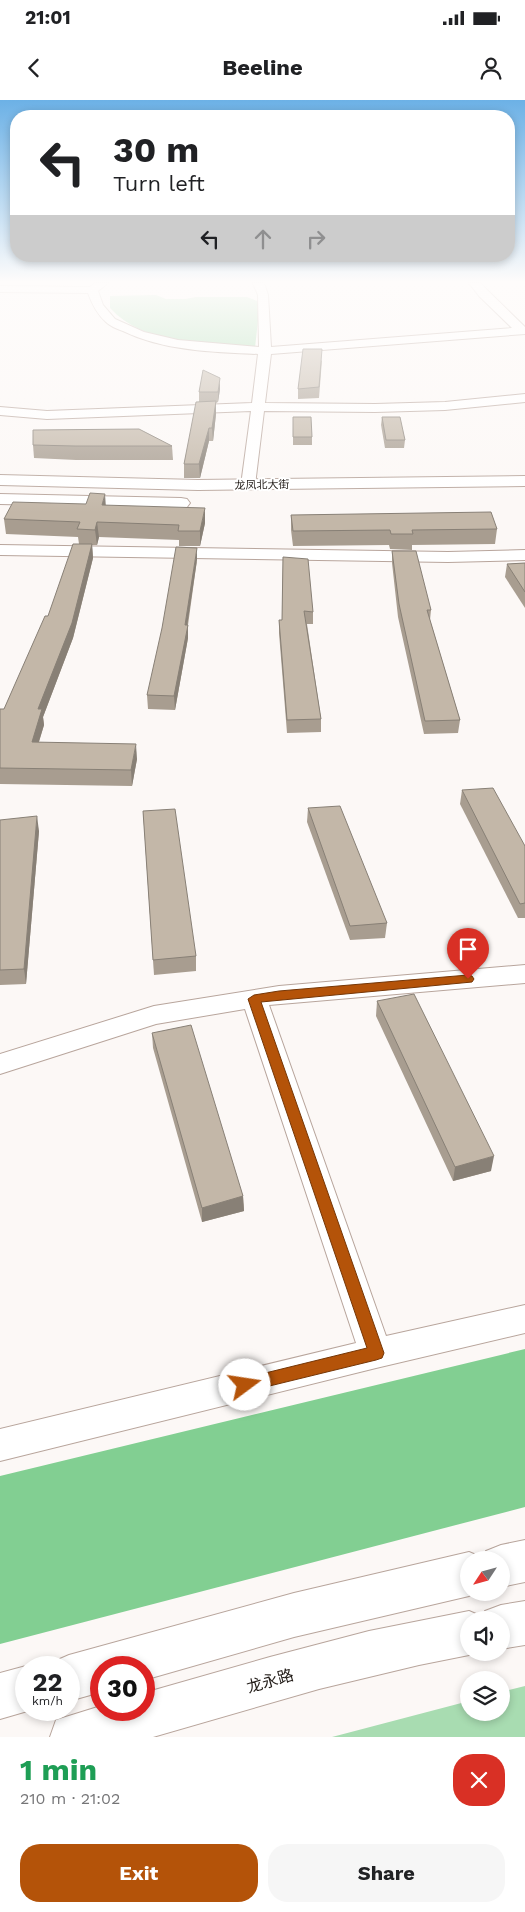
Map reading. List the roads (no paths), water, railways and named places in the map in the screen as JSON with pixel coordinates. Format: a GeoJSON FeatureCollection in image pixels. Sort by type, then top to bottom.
{"type":"FeatureCollection","features":[{"type":"Feature","properties":{"kind":"main road","name":"龙凤北大街"},"geometry":{"type":"LineString","coordinates":[[0,480],[248,485],[525,481]]}},
{"type":"Feature","properties":{"kind":"main road"},"geometry":{"type":"LineString","coordinates":[[0,499],[118,503],[196,503]]}},
{"type":"Feature","properties":{"kind":"main road"},"geometry":{"type":"LineString","coordinates":[[510,1564],[525,1562]]}},
{"type":"Feature","properties":{"kind":"main road"},"geometry":{"type":"LineString","coordinates":[[149,1656],[294,1616],[460,1576]]}},
{"type":"Feature","properties":{"kind":"main road"},"geometry":{"type":"LineString","coordinates":[[510,1626],[525,1623]]}},
{"type":"Feature","properties":{"kind":"main road","name":"龙永路"},"geometry":{"type":"LineString","coordinates":[[73,1737],[296,1673],[421,1641],[460,1634]]}},
{"type":"Feature","properties":{"kind":"main road"},"geometry":{"type":"LineString","coordinates":[[0,1696],[15,1692]]}},
{"type":"Feature","properties":{"kind":"street"},"geometry":{"type":"LineString","coordinates":[[248,485],[264,359]]}},
{"type":"Feature","properties":{"kind":"street"},"geometry":{"type":"LineString","coordinates":[[0,411],[47,415],[257,407],[375,408],[445,406],[525,398]]}},
{"type":"Feature","properties":{"kind":"street"},"geometry":{"type":"LineString","coordinates":[[0,550],[448,557],[525,555]]}},
{"type":"Feature","properties":{"kind":"street"},"geometry":{"type":"LineString","coordinates":[[0,1064],[154,1015],[279,995],[525,974]]}},
{"type":"Feature","properties":{"kind":"street"},"geometry":{"type":"LineString","coordinates":[[254,999],[376,1353]]}},
{"type":"Feature","properties":{"kind":"street"},"geometry":{"type":"LineString","coordinates":[[0,1445],[376,1353],[525,1319]]}}]}
